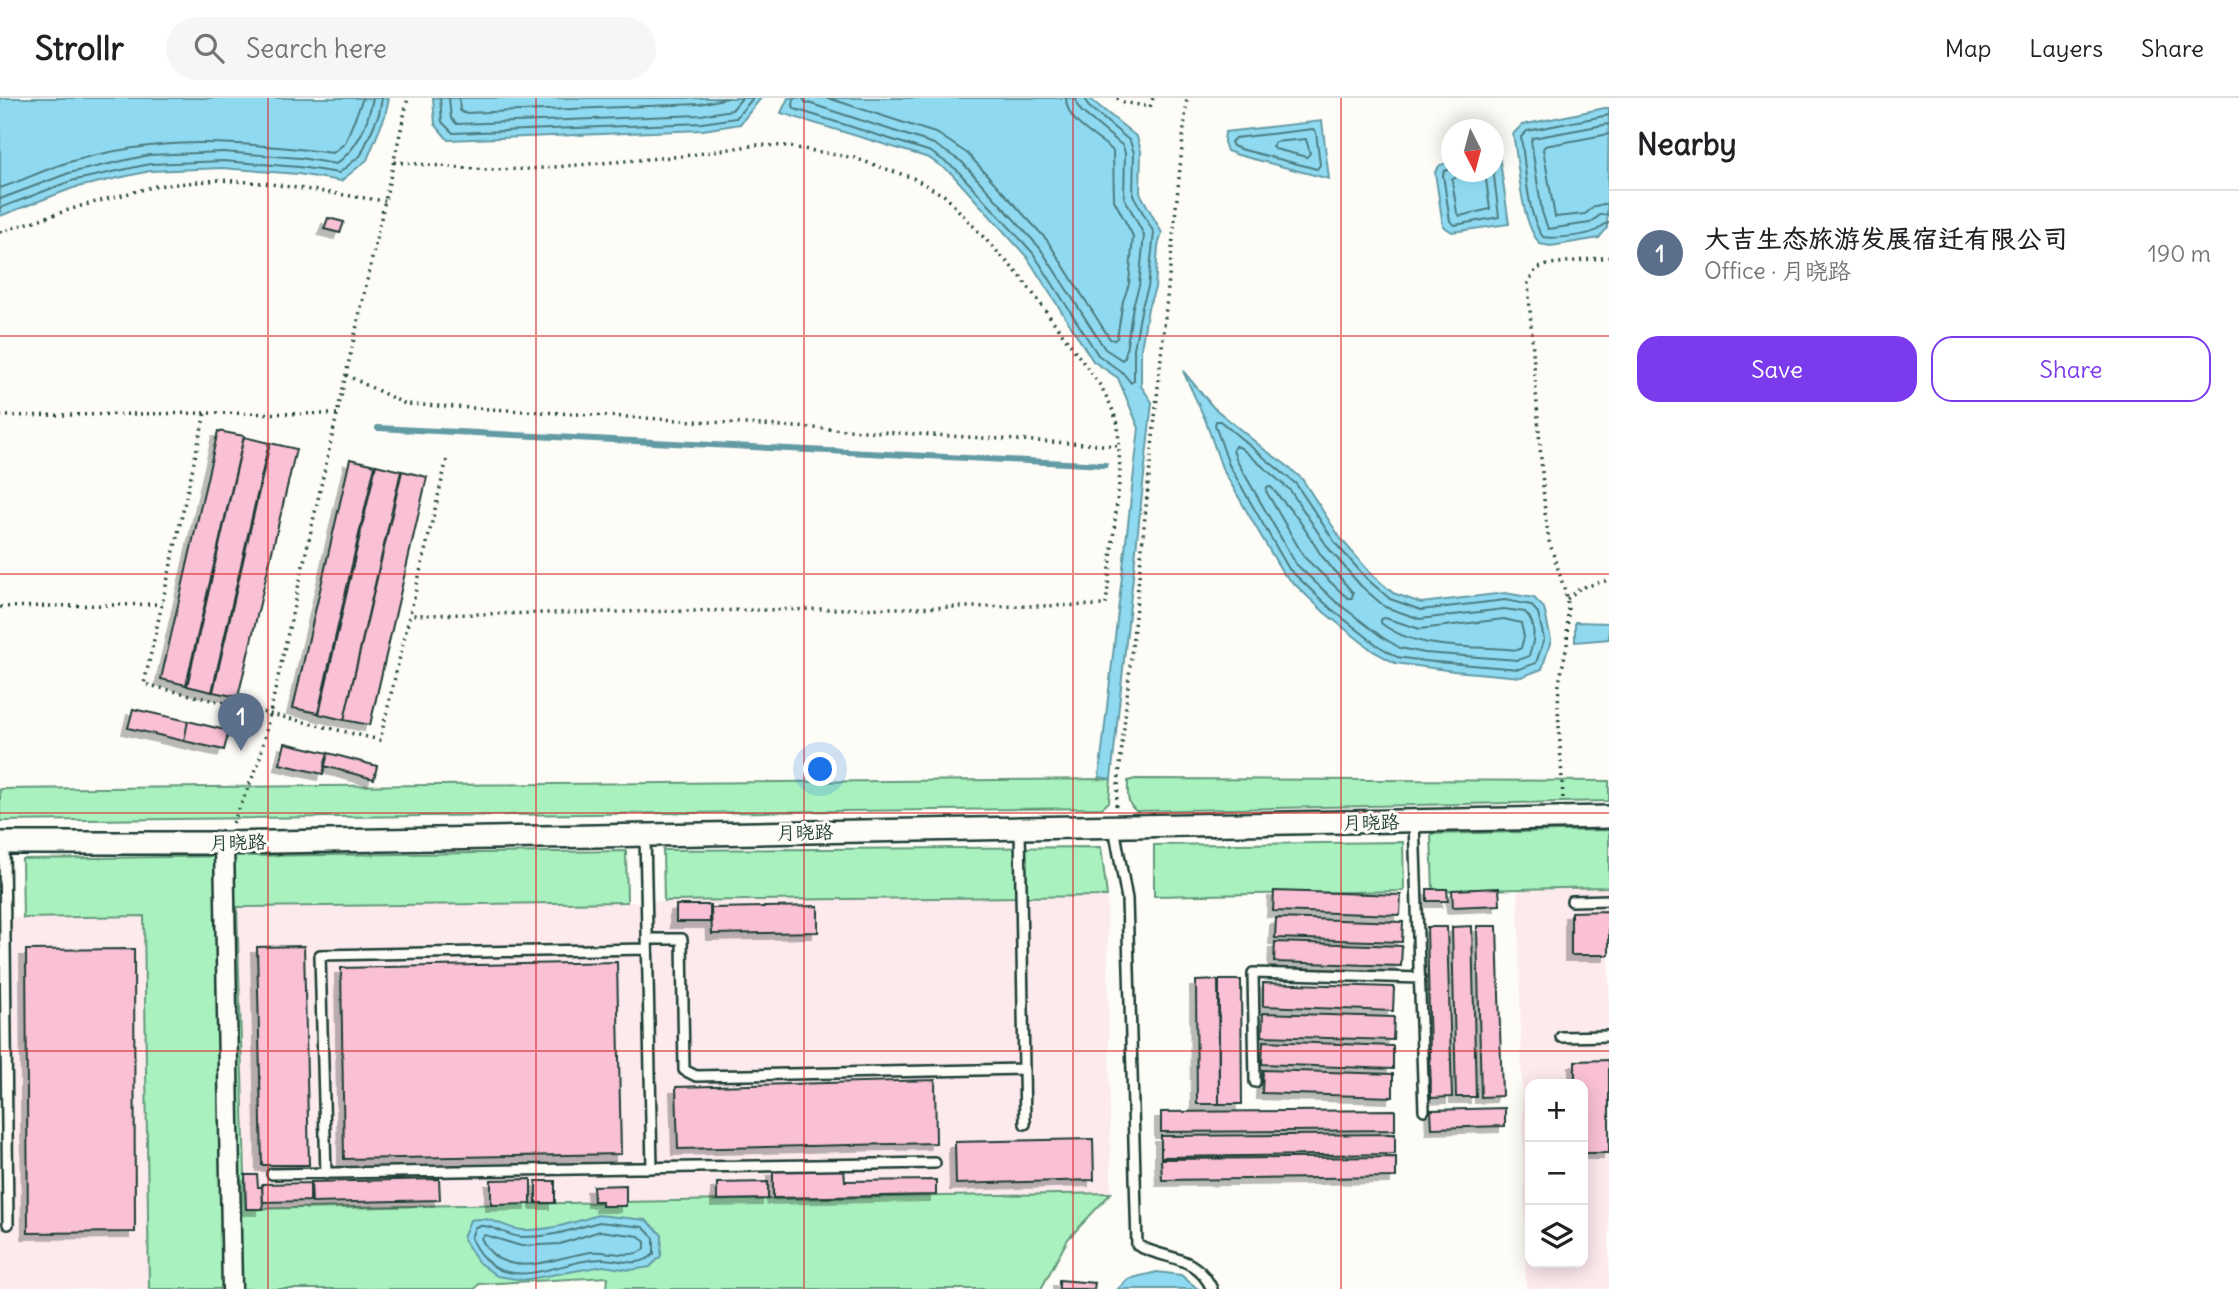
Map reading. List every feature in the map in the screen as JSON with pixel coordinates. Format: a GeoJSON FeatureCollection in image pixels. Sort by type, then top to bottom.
{"type":"FeatureCollection","features":[{"type":"Feature","properties":{"kind":"street","name":"月晓路"},"geometry":{"type":"LineString","coordinates":[[2,843],[224,843],[1609,817]]}},
{"type":"Feature","properties":{"kind":"street"},"geometry":{"type":"LineString","coordinates":[[224,843],[232,1289]]}},
{"type":"Feature","properties":{"kind":"lane"},"geometry":{"type":"LineString","coordinates":[[1414,821],[1424,1110]]}},
{"type":"Feature","properties":{"kind":"lane"},"geometry":{"type":"LineString","coordinates":[[1114,827],[1127,899],[1137,1245],[1148,1251],[1182,1259],[1200,1272],[1212,1289]]}},
{"type":"Feature","properties":{"kind":"lane"},"geometry":{"type":"LineString","coordinates":[[1020,828],[1025,1124]]}},
{"type":"Feature","properties":{"kind":"lane"},"geometry":{"type":"LineString","coordinates":[[645,835],[652,1168]]}},
{"type":"Feature","properties":{"kind":"lane"},"geometry":{"type":"LineString","coordinates":[[2,843],[8,1224]]}},
{"type":"Feature","properties":{"kind":"lane"},"geometry":{"type":"LineString","coordinates":[[1573,901],[1609,900]]}},
{"type":"Feature","properties":{"kind":"lane"},"geometry":{"type":"LineString","coordinates":[[326,1174],[320,955],[647,944],[682,939],[684,1070],[696,1076],[1024,1069]]}},
{"type":"Feature","properties":{"kind":"lane"},"geometry":{"type":"LineString","coordinates":[[1255,1082],[1252,973],[1420,978]]}},
{"type":"Feature","properties":{"kind":"lane"},"geometry":{"type":"LineString","coordinates":[[1561,1037],[1609,1036]]}},
{"type":"Feature","properties":{"kind":"lane"},"geometry":{"type":"LineString","coordinates":[[272,1174],[936,1163]]}},
{"type":"Feature","properties":{"kind":"path"},"geometry":{"type":"LineString","coordinates":[[224,843],[259,762],[408,98]]}},
{"type":"Feature","properties":{"kind":"path"},"geometry":{"type":"LineString","coordinates":[[1117,98],[1122,102],[1150,107],[1153,98]]}},
{"type":"Feature","properties":{"kind":"path"},"geometry":{"type":"LineString","coordinates":[[1114,827],[1186,98]]}},
{"type":"Feature","properties":{"kind":"path"},"geometry":{"type":"LineString","coordinates":[[394,162],[487,170],[531,169],[684,156],[756,145],[786,146],[854,159],[913,178],[945,195],[1021,277],[1102,388],[1118,424],[1120,446],[1120,474],[1106,605],[411,615]]}},
{"type":"Feature","properties":{"kind":"path"},"geometry":{"type":"LineString","coordinates":[[0,232],[81,205],[156,186],[219,180],[264,183],[385,201]]}},
{"type":"Feature","properties":{"kind":"path"},"geometry":{"type":"LineString","coordinates":[[1564,818],[1558,708],[1559,683],[1567,645],[1566,599],[1549,541],[1545,513],[1528,283],[1536,269],[1543,266],[1609,257]]}},
{"type":"Feature","properties":{"kind":"path"},"geometry":{"type":"LineString","coordinates":[[346,376],[405,404],[1120,446]]}},
{"type":"Feature","properties":{"kind":"path"},"geometry":{"type":"LineString","coordinates":[[205,413],[144,684],[380,740],[447,459]]}},
{"type":"Feature","properties":{"kind":"path"},"geometry":{"type":"LineString","coordinates":[[0,416],[337,414]]}},
{"type":"Feature","properties":{"kind":"path"},"geometry":{"type":"LineString","coordinates":[[1566,599],[1580,587],[1609,580]]}},
{"type":"Feature","properties":{"kind":"path"},"geometry":{"type":"LineString","coordinates":[[0,607],[162,604]]}},
{"type":"Feature","properties":{"kind":"shaded area"},"geometry":{"type":"Polygon","coordinates":[[[1609,887],[1609,1289],[1526,1289],[1526,1268],[1588,1268],[1588,1079],[1525,1079],[1525,1239],[1518,889],[1609,887]]]}},
{"type":"Feature","properties":{"kind":"shaded area"},"geometry":{"type":"Polygon","coordinates":[[[1107,896],[1111,1193],[246,1210],[237,907],[1107,896]]]}},
{"type":"Feature","properties":{"kind":"shaded area"},"geometry":{"type":"Polygon","coordinates":[[[144,916],[149,1289],[0,1289],[0,918],[144,916]]]}},
{"type":"Feature","properties":{"kind":"green space"},"geometry":{"type":"Polygon","coordinates":[[[1111,779],[1109,802],[1102,808],[0,821],[0,789],[1111,779]]]}},
{"type":"Feature","properties":{"kind":"green space"},"geometry":{"type":"Polygon","coordinates":[[[1128,781],[1609,781],[1609,801],[1136,811],[1128,794],[1128,781]]]}},
{"type":"Feature","properties":{"kind":"green space"},"geometry":{"type":"Polygon","coordinates":[[[1609,830],[1609,887],[1433,891],[1431,834],[1609,830]]]}},
{"type":"Feature","properties":{"kind":"green space"},"geometry":{"type":"Polygon","coordinates":[[[1403,842],[1404,891],[1154,896],[1154,845],[1403,842]]]}},
{"type":"Feature","properties":{"kind":"green space"},"geometry":{"type":"Polygon","coordinates":[[[1101,847],[1107,896],[664,901],[663,850],[1101,847]]]}},
{"type":"Feature","properties":{"kind":"green space"},"geometry":{"type":"Polygon","coordinates":[[[626,851],[627,902],[237,907],[246,1209],[1111,1193],[1068,1239],[1041,1289],[607,1289],[608,1277],[479,1284],[475,1289],[149,1289],[144,916],[23,918],[22,859],[626,851]]]}},
{"type":"Feature","properties":{"kind":"water"},"geometry":{"type":"Polygon","coordinates":[[[0,98],[389,98],[385,116],[367,160],[341,181],[298,174],[222,168],[150,171],[73,188],[0,216],[0,98]]]}},
{"type":"Feature","properties":{"kind":"water"},"geometry":{"type":"Polygon","coordinates":[[[433,98],[761,98],[740,124],[703,130],[448,140],[435,124],[433,98]]]}},
{"type":"Feature","properties":{"kind":"water"},"geometry":{"type":"Polygon","coordinates":[[[788,98],[1089,98],[1137,137],[1141,151],[1140,193],[1162,233],[1158,246],[1155,288],[1148,308],[1141,349],[1141,386],[1152,402],[1111,779],[1099,777],[1139,428],[1118,378],[1093,361],[1027,257],[952,174],[929,158],[781,113],[788,98]]]}},
{"type":"Feature","properties":{"kind":"water"},"geometry":{"type":"Polygon","coordinates":[[[1609,108],[1607,228],[1599,238],[1551,246],[1540,244],[1524,207],[1513,134],[1522,125],[1609,108]]]}},
{"type":"Feature","properties":{"kind":"water"},"geometry":{"type":"Polygon","coordinates":[[[1322,121],[1329,179],[1238,155],[1227,151],[1224,142],[1225,132],[1322,121]]]}},
{"type":"Feature","properties":{"kind":"water"},"geometry":{"type":"Polygon","coordinates":[[[1440,165],[1441,182],[1503,182],[1509,224],[1452,232],[1443,226],[1435,172],[1440,165]]]}},
{"type":"Feature","properties":{"kind":"water"},"geometry":{"type":"Polygon","coordinates":[[[1183,371],[1213,407],[1302,479],[1341,539],[1372,575],[1393,593],[1421,603],[1505,593],[1534,598],[1544,608],[1551,640],[1542,669],[1521,677],[1395,663],[1373,651],[1325,613],[1283,573],[1257,529],[1222,468],[1205,419],[1183,371]]]}},
{"type":"Feature","properties":{"kind":"water"},"geometry":{"type":"Polygon","coordinates":[[[1575,622],[1609,623],[1609,639],[1575,642],[1575,622]]]}},
{"type":"Feature","properties":{"kind":"water"},"geometry":{"type":"Polygon","coordinates":[[[598,1215],[646,1220],[662,1235],[661,1256],[650,1267],[630,1270],[603,1266],[523,1280],[497,1276],[478,1262],[463,1238],[470,1220],[485,1219],[515,1229],[532,1230],[560,1226],[598,1215]]]}},
{"type":"Feature","properties":{"kind":"water"},"geometry":{"type":"Polygon","coordinates":[[[1157,1272],[1181,1275],[1198,1289],[1118,1289],[1128,1279],[1157,1272]]]}},
{"type":"Feature","properties":{"kind":"building"},"geometry":{"type":"Polygon","coordinates":[[[328,218],[344,222],[340,233],[324,229],[328,218]]]}},
{"type":"Feature","properties":{"kind":"building"},"geometry":{"type":"Polygon","coordinates":[[[218,431],[244,436],[186,685],[161,679],[218,431]]]}},
{"type":"Feature","properties":{"kind":"building"},"geometry":{"type":"Polygon","coordinates":[[[244,437],[269,443],[212,692],[187,686],[244,437]]]}},
{"type":"Feature","properties":{"kind":"building"},"geometry":{"type":"Polygon","coordinates":[[[270,443],[296,449],[238,697],[213,692],[270,443]]]}},
{"type":"Feature","properties":{"kind":"building"},"geometry":{"type":"Polygon","coordinates":[[[350,459],[375,465],[318,713],[293,708],[350,459]]]}},
{"type":"Feature","properties":{"kind":"building"},"geometry":{"type":"Polygon","coordinates":[[[376,465],[401,471],[344,720],[319,714],[376,465]]]}},
{"type":"Feature","properties":{"kind":"building"},"geometry":{"type":"Polygon","coordinates":[[[402,471],[427,477],[370,725],[344,720],[402,471]]]}},
{"type":"Feature","properties":{"kind":"building"},"geometry":{"type":"Polygon","coordinates":[[[133,709],[188,721],[184,741],[128,728],[133,709]]]}},
{"type":"Feature","properties":{"kind":"building"},"geometry":{"type":"Polygon","coordinates":[[[188,721],[229,731],[224,750],[184,741],[188,721]]]}},
{"type":"Feature","properties":{"kind":"building"},"geometry":{"type":"Polygon","coordinates":[[[285,743],[328,753],[323,774],[280,764],[285,743]]]}},
{"type":"Feature","properties":{"kind":"building"},"geometry":{"type":"Polygon","coordinates":[[[328,753],[377,766],[374,779],[324,766],[328,753]]]}},
{"type":"Feature","properties":{"kind":"building"},"geometry":{"type":"Polygon","coordinates":[[[1499,888],[1500,905],[1453,907],[1452,890],[1499,888]]]}},
{"type":"Feature","properties":{"kind":"building"},"geometry":{"type":"Polygon","coordinates":[[[1427,889],[1447,889],[1448,901],[1427,901],[1427,889]]]}},
{"type":"Feature","properties":{"kind":"building"},"geometry":{"type":"Polygon","coordinates":[[[1274,891],[1401,895],[1400,915],[1273,911],[1274,891]]]}},
{"type":"Feature","properties":{"kind":"building"},"geometry":{"type":"Polygon","coordinates":[[[676,905],[710,905],[710,922],[676,922],[676,905]]]}},
{"type":"Feature","properties":{"kind":"building"},"geometry":{"type":"Polygon","coordinates":[[[818,906],[818,932],[712,934],[711,908],[818,906]]]}},
{"type":"Feature","properties":{"kind":"building"},"geometry":{"type":"Polygon","coordinates":[[[1609,911],[1609,955],[1571,955],[1571,912],[1609,911]]]}},
{"type":"Feature","properties":{"kind":"building"},"geometry":{"type":"Polygon","coordinates":[[[1276,918],[1403,922],[1402,942],[1275,938],[1276,918]]]}},
{"type":"Feature","properties":{"kind":"building"},"geometry":{"type":"Polygon","coordinates":[[[1472,926],[1476,1097],[1456,1097],[1452,927],[1472,926]]]}},
{"type":"Feature","properties":{"kind":"building"},"geometry":{"type":"Polygon","coordinates":[[[1477,926],[1497,926],[1502,1096],[1481,1097],[1477,926]]]}},
{"type":"Feature","properties":{"kind":"building"},"geometry":{"type":"Polygon","coordinates":[[[1427,927],[1447,927],[1452,1097],[1431,1098],[1427,927]]]}},
{"type":"Feature","properties":{"kind":"building"},"geometry":{"type":"Polygon","coordinates":[[[1275,942],[1402,946],[1401,966],[1274,962],[1275,942]]]}},
{"type":"Feature","properties":{"kind":"building"},"geometry":{"type":"Polygon","coordinates":[[[304,946],[309,1165],[262,1165],[257,947],[304,946]]]}},
{"type":"Feature","properties":{"kind":"building"},"geometry":{"type":"Polygon","coordinates":[[[134,949],[135,1232],[28,1233],[26,950],[134,949]]]}},
{"type":"Feature","properties":{"kind":"building"},"geometry":{"type":"Polygon","coordinates":[[[617,962],[621,1154],[344,1159],[341,968],[617,962]]]}},
{"type":"Feature","properties":{"kind":"building"},"geometry":{"type":"Polygon","coordinates":[[[1218,980],[1219,1104],[1197,1104],[1196,981],[1218,980]]]}},
{"type":"Feature","properties":{"kind":"building"},"geometry":{"type":"Polygon","coordinates":[[[1219,980],[1241,980],[1242,1104],[1219,1104],[1219,980]]]}},
{"type":"Feature","properties":{"kind":"building"},"geometry":{"type":"Polygon","coordinates":[[[1263,983],[1394,987],[1393,1011],[1263,1006],[1263,983]]]}},
{"type":"Feature","properties":{"kind":"building"},"geometry":{"type":"Polygon","coordinates":[[[1263,1013],[1394,1017],[1393,1040],[1262,1036],[1263,1013]]]}},
{"type":"Feature","properties":{"kind":"building"},"geometry":{"type":"Polygon","coordinates":[[[1263,1041],[1393,1046],[1393,1069],[1262,1064],[1263,1041]]]}},
{"type":"Feature","properties":{"kind":"building"},"geometry":{"type":"Polygon","coordinates":[[[1609,1060],[1609,1153],[1588,1153],[1588,1079],[1575,1079],[1575,1061],[1609,1060]]]}},
{"type":"Feature","properties":{"kind":"building"},"geometry":{"type":"Polygon","coordinates":[[[1263,1070],[1393,1074],[1393,1097],[1262,1093],[1263,1070]]]}},
{"type":"Feature","properties":{"kind":"building"},"geometry":{"type":"Polygon","coordinates":[[[935,1080],[936,1143],[678,1149],[676,1087],[935,1080]]]}},
{"type":"Feature","properties":{"kind":"building"},"geometry":{"type":"Polygon","coordinates":[[[1505,1108],[1505,1126],[1432,1128],[1431,1110],[1505,1108]]]}},
{"type":"Feature","properties":{"kind":"building"},"geometry":{"type":"Polygon","coordinates":[[[1395,1110],[1395,1130],[1161,1132],[1161,1112],[1395,1110]]]}},
{"type":"Feature","properties":{"kind":"building"},"geometry":{"type":"Polygon","coordinates":[[[1395,1134],[1395,1154],[1161,1157],[1161,1136],[1395,1134]]]}},
{"type":"Feature","properties":{"kind":"building"},"geometry":{"type":"Polygon","coordinates":[[[1093,1139],[1094,1180],[956,1184],[955,1142],[1093,1139]]]}},
{"type":"Feature","properties":{"kind":"building"},"geometry":{"type":"Polygon","coordinates":[[[1396,1157],[1396,1177],[1162,1180],[1161,1159],[1396,1157]]]}},
{"type":"Feature","properties":{"kind":"building"},"geometry":{"type":"Polygon","coordinates":[[[844,1169],[845,1181],[936,1180],[936,1195],[773,1198],[773,1170],[844,1169]]]}},
{"type":"Feature","properties":{"kind":"building"},"geometry":{"type":"Polygon","coordinates":[[[245,1175],[257,1175],[258,1187],[262,1187],[263,1209],[246,1209],[245,1175]]]}},
{"type":"Feature","properties":{"kind":"building"},"geometry":{"type":"Polygon","coordinates":[[[439,1179],[440,1200],[312,1203],[311,1182],[439,1179]]]}},
{"type":"Feature","properties":{"kind":"building"},"geometry":{"type":"Polygon","coordinates":[[[531,1179],[531,1204],[491,1205],[491,1180],[531,1179]]]}},
{"type":"Feature","properties":{"kind":"building"},"geometry":{"type":"Polygon","coordinates":[[[536,1181],[555,1181],[555,1203],[536,1203],[536,1181]]]}},
{"type":"Feature","properties":{"kind":"building"},"geometry":{"type":"Polygon","coordinates":[[[768,1182],[768,1199],[717,1200],[717,1183],[768,1182]]]}},
{"type":"Feature","properties":{"kind":"building"},"geometry":{"type":"Polygon","coordinates":[[[310,1183],[310,1201],[263,1202],[262,1184],[310,1183]]]}},
{"type":"Feature","properties":{"kind":"building"},"geometry":{"type":"Polygon","coordinates":[[[626,1185],[626,1206],[602,1206],[602,1201],[594,1201],[593,1186],[626,1185]]]}},
{"type":"Feature","properties":{"kind":"building"},"geometry":{"type":"Polygon","coordinates":[[[1059,1280],[1095,1283],[1094,1289],[1059,1289],[1059,1280]]]}},
{"type":"Feature","properties":{"kind":"waterway"},"geometry":{"type":"LineString","coordinates":[[378,428],[1105,465]]}},
{"type":"Feature","properties":{"kind":"place","name":"大吉生态旅游发展宿迁有限公司"},"geometry":{"type":"Point","coordinates":[241,751]}}]}
